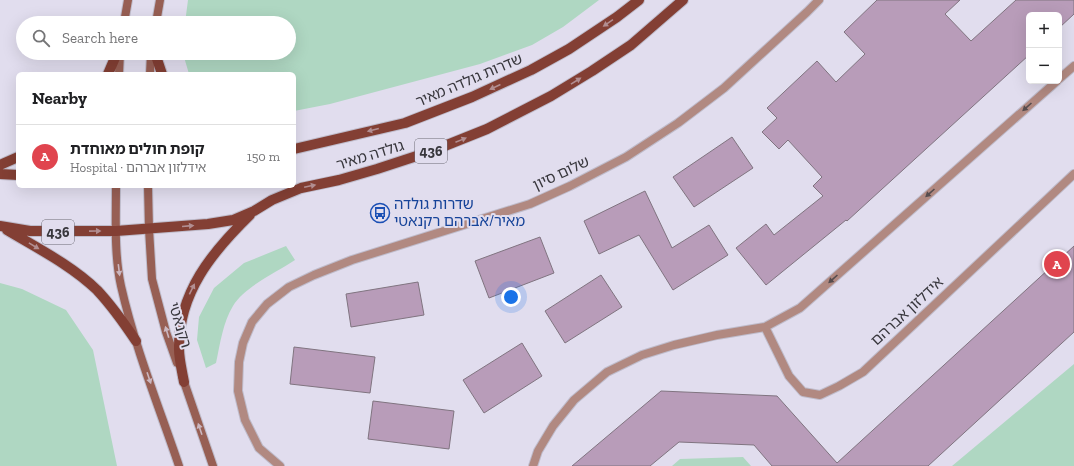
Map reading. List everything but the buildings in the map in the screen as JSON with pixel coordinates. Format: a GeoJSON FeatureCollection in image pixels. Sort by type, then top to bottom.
{"type":"FeatureCollection","features":[{"type":"Feature","properties":{"kind":"main road","name":"שדרות גולדה מאיר"},"geometry":{"type":"LineString","coordinates":[[296,149],[405,122],[472,97],[531,70],[569,49],[617,17],[639,0]]}},
{"type":"Feature","properties":{"kind":"main road","name":"גולדה מאיר"},"geometry":{"type":"LineString","coordinates":[[149,229],[208,224],[233,220],[254,211],[272,200],[301,188],[339,180],[377,169],[432,151],[487,129],[551,96],[592,71],[631,44],[683,0]]}},
{"type":"Feature","properties":{"kind":"main road"},"geometry":{"type":"LineString","coordinates":[[109,72],[114,60]]}},
{"type":"Feature","properties":{"kind":"main road"},"geometry":{"type":"LineString","coordinates":[[157,60],[161,72]]}},
{"type":"Feature","properties":{"kind":"main road"},"geometry":{"type":"LineString","coordinates":[[0,165],[16,157]]}},
{"type":"Feature","properties":{"kind":"main road"},"geometry":{"type":"LineString","coordinates":[[0,174],[16,175]]}},
{"type":"Feature","properties":{"kind":"main road"},"geometry":{"type":"LineString","coordinates":[[184,382],[179,350],[180,326],[184,305],[202,272],[235,229],[254,211]]}},
{"type":"Feature","properties":{"kind":"main road"},"geometry":{"type":"LineString","coordinates":[[0,226],[58,260],[95,289],[111,305],[136,341]]}},
{"type":"Feature","properties":{"kind":"main road","name":"436"},"geometry":{"type":"LineString","coordinates":[[0,226],[30,231],[116,231],[149,229]]}},
{"type":"Feature","properties":{"kind":"street"},"geometry":{"type":"LineString","coordinates":[[125,16],[128,0]]}},
{"type":"Feature","properties":{"kind":"street"},"geometry":{"type":"LineString","coordinates":[[157,16],[160,0]]}},
{"type":"Feature","properties":{"kind":"street","name":"שלום סיון"},"geometry":{"type":"LineString","coordinates":[[280,466],[259,448],[245,420],[238,391],[239,362],[243,343],[252,322],[267,304],[289,287],[314,274],[352,260],[530,204],[570,186],[626,157],[678,123],[724,88],[819,0]]}},
{"type":"Feature","properties":{"kind":"street"},"geometry":{"type":"LineString","coordinates":[[119,72],[120,60]]}},
{"type":"Feature","properties":{"kind":"street"},"geometry":{"type":"LineString","coordinates":[[150,72],[151,60]]}},
{"type":"Feature","properties":{"kind":"street"},"geometry":{"type":"LineString","coordinates":[[1062,76],[1074,66]]}},
{"type":"Feature","properties":{"kind":"street"},"geometry":{"type":"LineString","coordinates":[[533,466],[538,451],[553,426],[574,400],[607,372],[642,355],[674,345],[717,334],[765,327],[800,308],[1054,84]]}},
{"type":"Feature","properties":{"kind":"street","name":"אידלזון אברהם"},"geometry":{"type":"LineString","coordinates":[[765,327],[789,376],[802,392],[820,395],[839,386],[863,372],[1074,174]]}},
{"type":"Feature","properties":{"kind":"street"},"geometry":{"type":"LineString","coordinates":[[116,188],[116,231],[121,285],[136,341],[179,466]]}},
{"type":"Feature","properties":{"kind":"street","name":"רקנאטי"},"geometry":{"type":"LineString","coordinates":[[148,188],[152,279],[166,332],[213,466]]}},
{"type":"Feature","properties":{"kind":"green space"},"geometry":{"type":"Polygon","coordinates":[[[188,0],[599,0],[563,27],[532,45],[480,64],[330,104],[296,111],[296,72],[188,72],[185,60],[296,60],[296,16],[186,16],[188,0]]]}},
{"type":"Feature","properties":{"kind":"green space"},"geometry":{"type":"Polygon","coordinates":[[[286,246],[295,260],[261,280],[238,299],[230,312],[222,333],[216,363],[206,368],[197,340],[199,317],[214,288],[244,263],[286,246]]]}},
{"type":"Feature","properties":{"kind":"green space"},"geometry":{"type":"Polygon","coordinates":[[[0,283],[22,289],[66,310],[93,350],[117,466],[0,466],[0,283]]]}},
{"type":"Feature","properties":{"kind":"green space"},"geometry":{"type":"Polygon","coordinates":[[[1074,364],[1074,466],[952,466],[1074,364]]]}},
{"type":"Feature","properties":{"kind":"green space"},"geometry":{"type":"Polygon","coordinates":[[[743,457],[751,466],[672,466],[680,459],[743,457]]]}},
{"type":"Feature","properties":{"kind":"place","name":"שדרות גולדה מאיר/אברהם רקנאטי"},"geometry":{"type":"Point","coordinates":[380,213]}},
{"type":"Feature","properties":{"kind":"place","name":"קופת חולים מאוחדת"},"geometry":{"type":"Point","coordinates":[1057,264]}}]}
